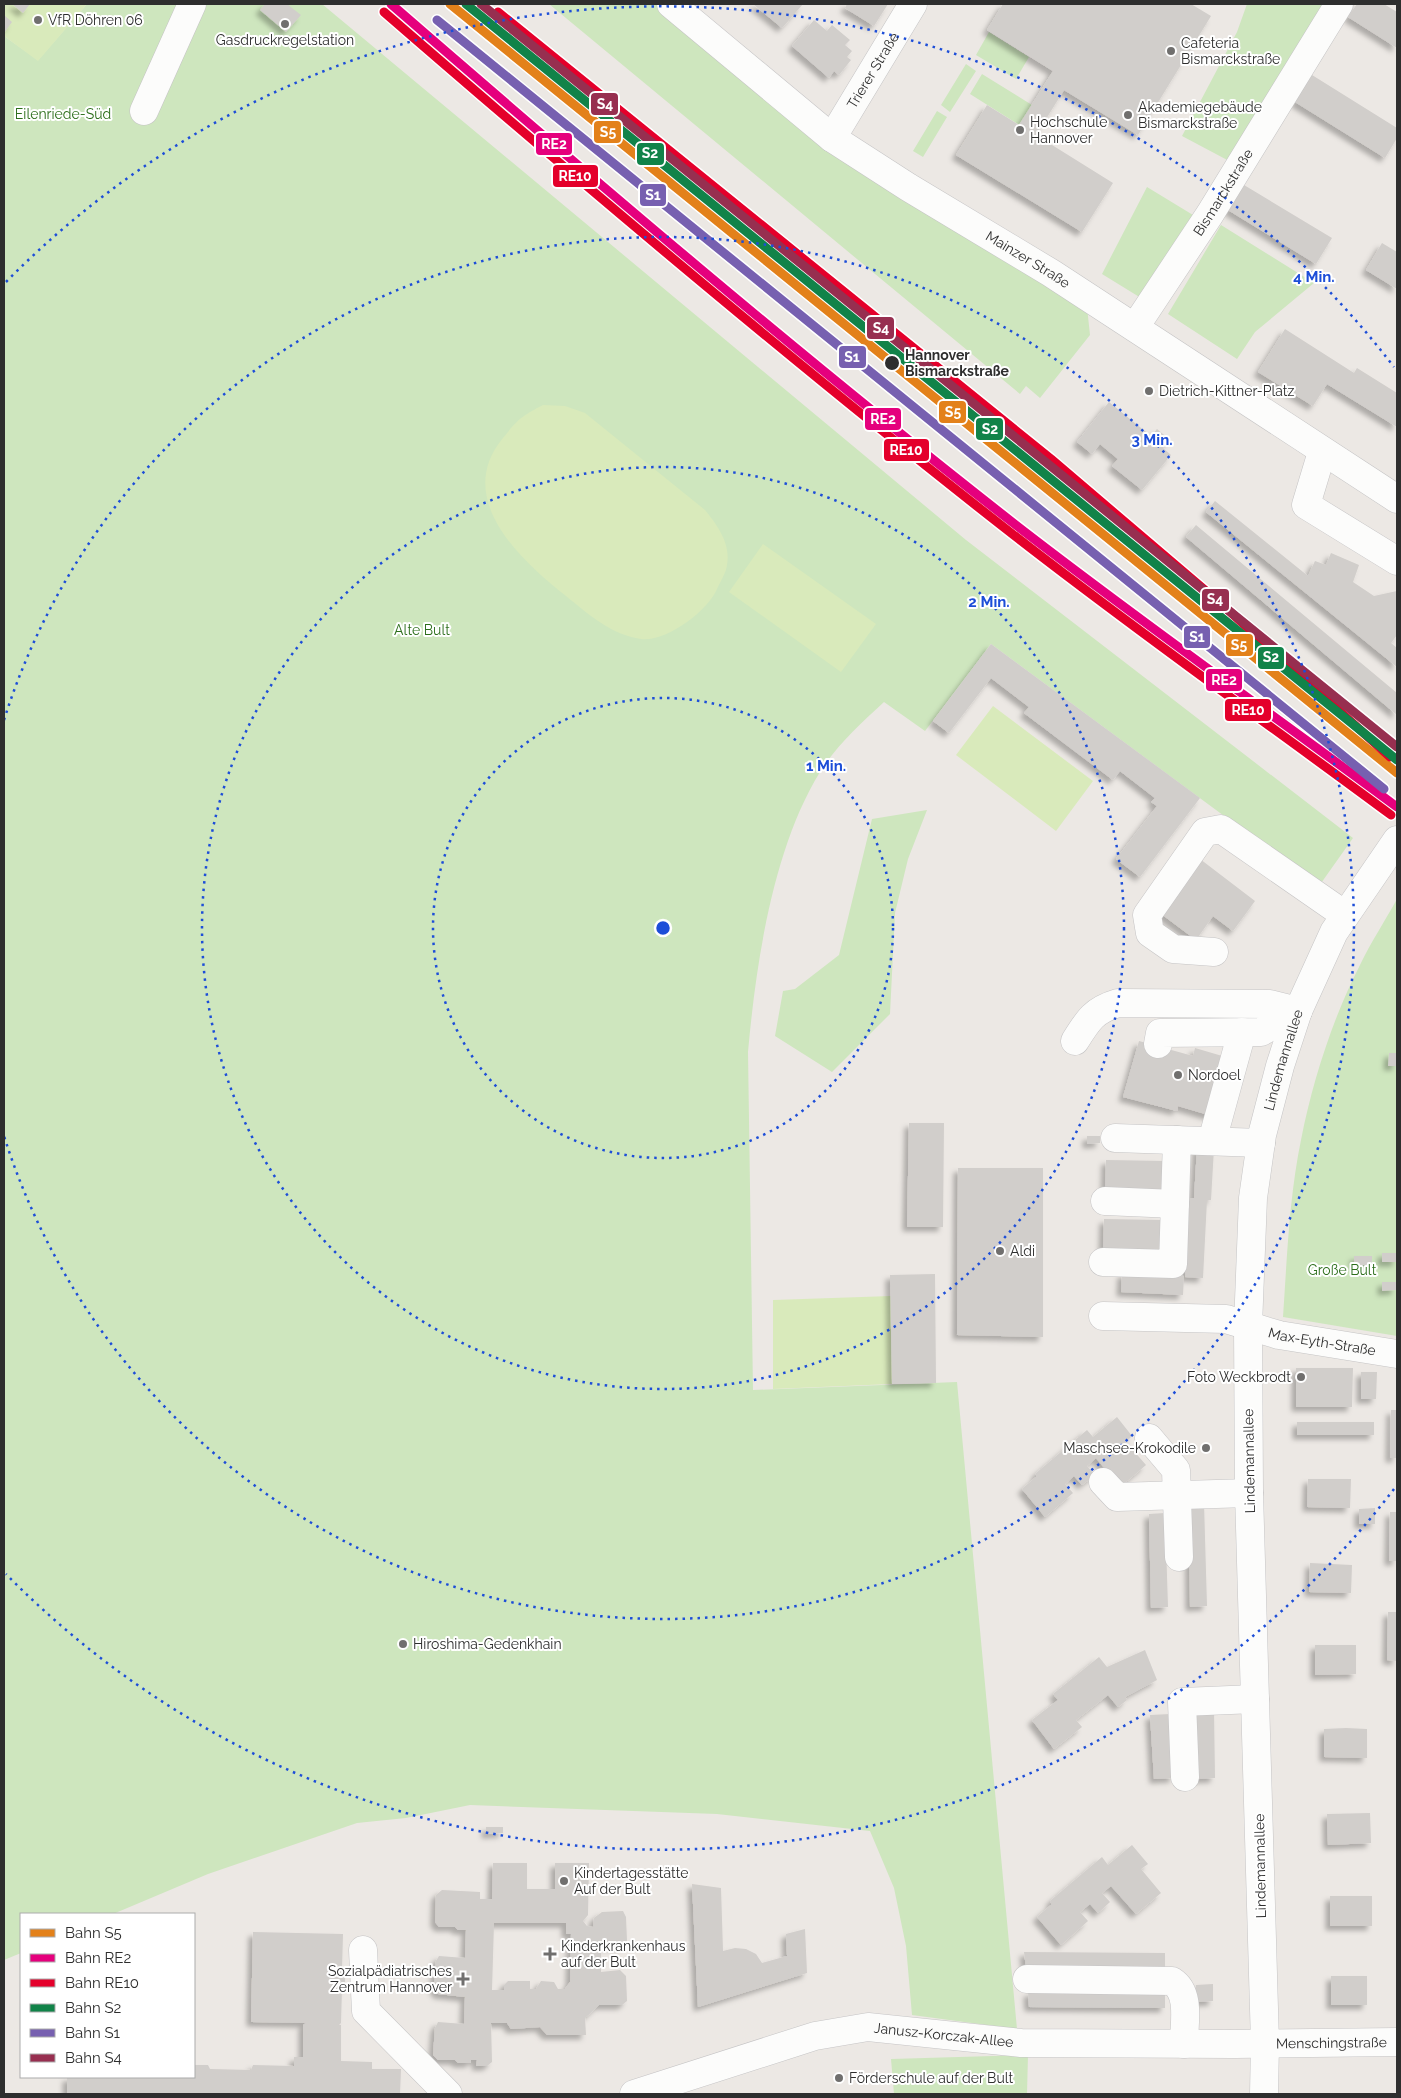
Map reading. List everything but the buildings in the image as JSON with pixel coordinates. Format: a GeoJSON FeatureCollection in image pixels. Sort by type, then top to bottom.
{"type":"FeatureCollection","features":[{"type":"Feature","properties":{"kind":"street"},"geometry":{"type":"LineString","coordinates":[[144,111],[192,4]]}},
{"type":"Feature","properties":{"kind":"street","name":"Mainzer Straße"},"geometry":{"type":"LineString","coordinates":[[671,4],[832,138],[908,187],[1051,273],[1397,500]]}},
{"type":"Feature","properties":{"kind":"street","name":"Trierer Straße"},"geometry":{"type":"LineString","coordinates":[[832,138],[913,4]]}},
{"type":"Feature","properties":{"kind":"street","name":"Bismarckstraße"},"geometry":{"type":"LineString","coordinates":[[1135,327],[1210,214],[1339,4]]}},
{"type":"Feature","properties":{"kind":"street"},"geometry":{"type":"LineString","coordinates":[[1322,452],[1306,505],[1397,561]]}},
{"type":"Feature","properties":{"kind":"street"},"geometry":{"type":"LineString","coordinates":[[1214,952],[1173,949],[1150,933],[1147,915],[1205,832],[1221,829],[1345,914]]}},
{"type":"Feature","properties":{"kind":"street","name":"Lindemannallee"},"geometry":{"type":"LineString","coordinates":[[1264,2094],[1265,2044],[1248,1493],[1248,1326],[1253,1198],[1260,1143],[1280,1066],[1298,1011],[1334,932],[1391,849]]}},
{"type":"Feature","properties":{"kind":"street"},"geometry":{"type":"LineString","coordinates":[[1074,1041],[1087,1022],[1101,1008],[1118,1004],[1270,1004],[1298,1011]]}},
{"type":"Feature","properties":{"kind":"street"},"geometry":{"type":"LineString","coordinates":[[1103,1262],[1173,1264],[1175,1204],[1225,1032],[1212,1004]]}},
{"type":"Feature","properties":{"kind":"street"},"geometry":{"type":"LineString","coordinates":[[1158,1044],[1160,1034],[1261,1032],[1298,1011]]}},
{"type":"Feature","properties":{"kind":"street"},"geometry":{"type":"LineString","coordinates":[[1116,1138],[1260,1143]]}},
{"type":"Feature","properties":{"kind":"street"},"geometry":{"type":"LineString","coordinates":[[1105,1201],[1175,1204]]}},
{"type":"Feature","properties":{"kind":"street","name":"Max-Eyth-Straße"},"geometry":{"type":"LineString","coordinates":[[1103,1316],[1226,1319],[1279,1335],[1397,1354]]}},
{"type":"Feature","properties":{"kind":"street"},"geometry":{"type":"LineString","coordinates":[[1148,1438],[1176,1470],[1179,1557]]}},
{"type":"Feature","properties":{"kind":"street"},"geometry":{"type":"LineString","coordinates":[[1103,1482],[1117,1497],[1248,1493]]}},
{"type":"Feature","properties":{"kind":"street"},"geometry":{"type":"LineString","coordinates":[[1185,1777],[1182,1702],[1255,1699]]}},
{"type":"Feature","properties":{"kind":"street"},"geometry":{"type":"LineString","coordinates":[[363,1950],[366,2011],[448,2094]]}},
{"type":"Feature","properties":{"kind":"street"},"geometry":{"type":"LineString","coordinates":[[1027,1980],[1172,1980],[1181,1986],[1185,1997],[1184,2044]]}},
{"type":"Feature","properties":{"kind":"street","name":"Janusz-Korczak-Allee"},"geometry":{"type":"LineString","coordinates":[[634,2094],[815,2036],[868,2027],[1021,2042],[1265,2044]]}},
{"type":"Feature","properties":{"kind":"street","name":"Menschingstraße"},"geometry":{"type":"LineString","coordinates":[[1265,2044],[1397,2042]]}},
{"type":"Feature","properties":{"kind":"green space","name":"VfR Döhren 06"},"geometry":{"type":"Polygon","coordinates":[[[4,4],[87,4],[38,61],[4,36],[4,4]]]}},
{"type":"Feature","properties":{"kind":"green space","name":"Alte Bult"},"geometry":{"type":"Polygon","coordinates":[[[87,4],[322,4],[966,540],[1353,838],[1319,886],[991,644],[925,731],[884,702],[849,735],[820,772],[804,802],[790,835],[779,871],[769,907],[762,944],[748,1052],[753,1390],[957,1382],[1017,2029],[912,2015],[906,1946],[894,1888],[870,1831],[717,1814],[470,1805],[406,1818],[357,1823],[208,1874],[115,1913],[20,1913],[20,1953],[4,1960],[4,36],[38,60],[87,4]]]}},
{"type":"Feature","properties":{"kind":"green space"},"geometry":{"type":"Polygon","coordinates":[[[549,4],[664,4],[1087,307],[1090,335],[1040,398],[1026,386],[1020,394],[549,4]]]}},
{"type":"Feature","properties":{"kind":"green space"},"geometry":{"type":"Polygon","coordinates":[[[1247,4],[1328,4],[1231,162],[1182,136],[1237,32],[1247,4]]]}},
{"type":"Feature","properties":{"kind":"green space"},"geometry":{"type":"Polygon","coordinates":[[[989,32],[1029,57],[1016,79],[976,55],[989,32]]]}},
{"type":"Feature","properties":{"kind":"green space"},"geometry":{"type":"Polygon","coordinates":[[[966,64],[976,71],[950,112],[941,105],[966,64]]]}},
{"type":"Feature","properties":{"kind":"green space"},"geometry":{"type":"Polygon","coordinates":[[[982,74],[1032,105],[1019,125],[970,94],[982,74]]]}},
{"type":"Feature","properties":{"kind":"green space"},"geometry":{"type":"Polygon","coordinates":[[[937,111],[947,117],[923,157],[913,151],[937,111]]]}},
{"type":"Feature","properties":{"kind":"green space"},"geometry":{"type":"Polygon","coordinates":[[[1147,187],[1193,215],[1141,298],[1102,274],[1147,187]]]}},
{"type":"Feature","properties":{"kind":"green space"},"geometry":{"type":"Polygon","coordinates":[[[1221,225],[1314,283],[1255,332],[1237,359],[1168,314],[1221,225]]]}},
{"type":"Feature","properties":{"kind":"green space"},"geometry":{"type":"Polygon","coordinates":[[[543,405],[565,406],[585,413],[705,510],[718,528],[727,549],[728,557],[725,571],[712,598],[685,624],[662,636],[651,639],[630,637],[610,628],[592,616],[530,565],[498,526],[489,505],[485,483],[489,461],[503,438],[517,422],[543,405]]]}},
{"type":"Feature","properties":{"kind":"green space"},"geometry":{"type":"Polygon","coordinates":[[[763,544],[876,624],[841,672],[729,592],[763,544]]]}},
{"type":"Feature","properties":{"kind":"green space"},"geometry":{"type":"Polygon","coordinates":[[[993,706],[1093,781],[1056,831],[956,755],[993,706]]]}},
{"type":"Feature","properties":{"kind":"green space"},"geometry":{"type":"Polygon","coordinates":[[[927,810],[908,859],[895,913],[890,1014],[832,1072],[775,1036],[783,991],[795,989],[839,955],[872,819],[927,810]]]}},
{"type":"Feature","properties":{"kind":"green space","name":"Große Bult"},"geometry":{"type":"Polygon","coordinates":[[[1397,899],[1397,1336],[1283,1317],[1289,1228],[1297,1162],[1317,1073],[1332,1028],[1350,985],[1397,899]]]}},
{"type":"Feature","properties":{"kind":"green space"},"geometry":{"type":"Polygon","coordinates":[[[891,1296],[892,1384],[773,1389],[773,1300],[891,1296]]]}},
{"type":"Feature","properties":{"kind":"green space"},"geometry":{"type":"Polygon","coordinates":[[[1028,2055],[1027,2094],[894,2094],[891,2059],[1028,2055]]]}},
{"type":"Feature","properties":{"kind":"rail line","name":"RE2"},"geometry":{"type":"LineString","coordinates":[[391,4],[544,136],[854,396],[1107,595],[1397,807]]}},
{"type":"Feature","properties":{"kind":"rail line","name":"S5"},"geometry":{"type":"LineString","coordinates":[[450,4],[1397,773]]}},
{"type":"Feature","properties":{"kind":"rail line","name":"S2"},"geometry":{"type":"LineString","coordinates":[[466,4],[1397,760]]}},
{"type":"Feature","properties":{"kind":"rail line","name":"S4"},"geometry":{"type":"LineString","coordinates":[[481,4],[1397,747]]}},
{"type":"Feature","properties":{"kind":"rail line","name":"RE10"},"geometry":{"type":"LineString","coordinates":[[384,12],[692,275],[1006,529],[1101,602],[1391,815]]}},
{"type":"Feature","properties":{"kind":"rail line","name":"RE10"},"geometry":{"type":"LineString","coordinates":[[498,12],[1051,459],[1227,609],[1390,757]]}},
{"type":"Feature","properties":{"kind":"rail line","name":"S1"},"geometry":{"type":"LineString","coordinates":[[437,20],[1384,789]]}},
{"type":"Feature","properties":{"kind":"place","name":"VfR Döhren 06"},"geometry":{"type":"Point","coordinates":[38,20]}},
{"type":"Feature","properties":{"kind":"place","name":"Gasdruckregelstation"},"geometry":{"type":"Point","coordinates":[285,24]}},
{"type":"Feature","properties":{"kind":"place","name":"Cafeteria Bismarckstraße"},"geometry":{"type":"Point","coordinates":[1171,51]}},
{"type":"Feature","properties":{"kind":"place","name":"Akademiegebäude Bismarckstraße"},"geometry":{"type":"Point","coordinates":[1128,115]}},
{"type":"Feature","properties":{"kind":"place","name":"Hochschule Hannover"},"geometry":{"type":"Point","coordinates":[1020,130]}},
{"type":"Feature","properties":{"kind":"place","name":"Hannover Bismarckstraße"},"geometry":{"type":"Point","coordinates":[892,363]}},
{"type":"Feature","properties":{"kind":"place","name":"Dietrich-Kittner-Platz"},"geometry":{"type":"Point","coordinates":[1149,391]}},
{"type":"Feature","properties":{"kind":"place","name":"Nordoel"},"geometry":{"type":"Point","coordinates":[1178,1075]}},
{"type":"Feature","properties":{"kind":"place","name":"Aldi"},"geometry":{"type":"Point","coordinates":[1000,1251]}},
{"type":"Feature","properties":{"kind":"place","name":"Foto Weckbrodt"},"geometry":{"type":"Point","coordinates":[1301,1377]}},
{"type":"Feature","properties":{"kind":"place","name":"Maschsee-Krokodile"},"geometry":{"type":"Point","coordinates":[1206,1448]}},
{"type":"Feature","properties":{"kind":"place","name":"Hiroshima-Gedenkhain"},"geometry":{"type":"Point","coordinates":[403,1644]}},
{"type":"Feature","properties":{"kind":"place","name":"Kindertagesstätte Auf der Bult"},"geometry":{"type":"Point","coordinates":[564,1881]}},
{"type":"Feature","properties":{"kind":"place","name":"Kinderkrankenhaus auf der Bult"},"geometry":{"type":"Point","coordinates":[550,1954]}},
{"type":"Feature","properties":{"kind":"place","name":"Sozialpädiatrisches Zentrum Hannover"},"geometry":{"type":"Point","coordinates":[463,1979]}},
{"type":"Feature","properties":{"kind":"place","name":"Förderschule auf der Bult"},"geometry":{"type":"Point","coordinates":[839,2078]}},
{"type":"Feature","properties":{"kind":"park label","name":"Eilenriede-Süd"},"geometry":{"type":"Point","coordinates":[63,114]}}]}
